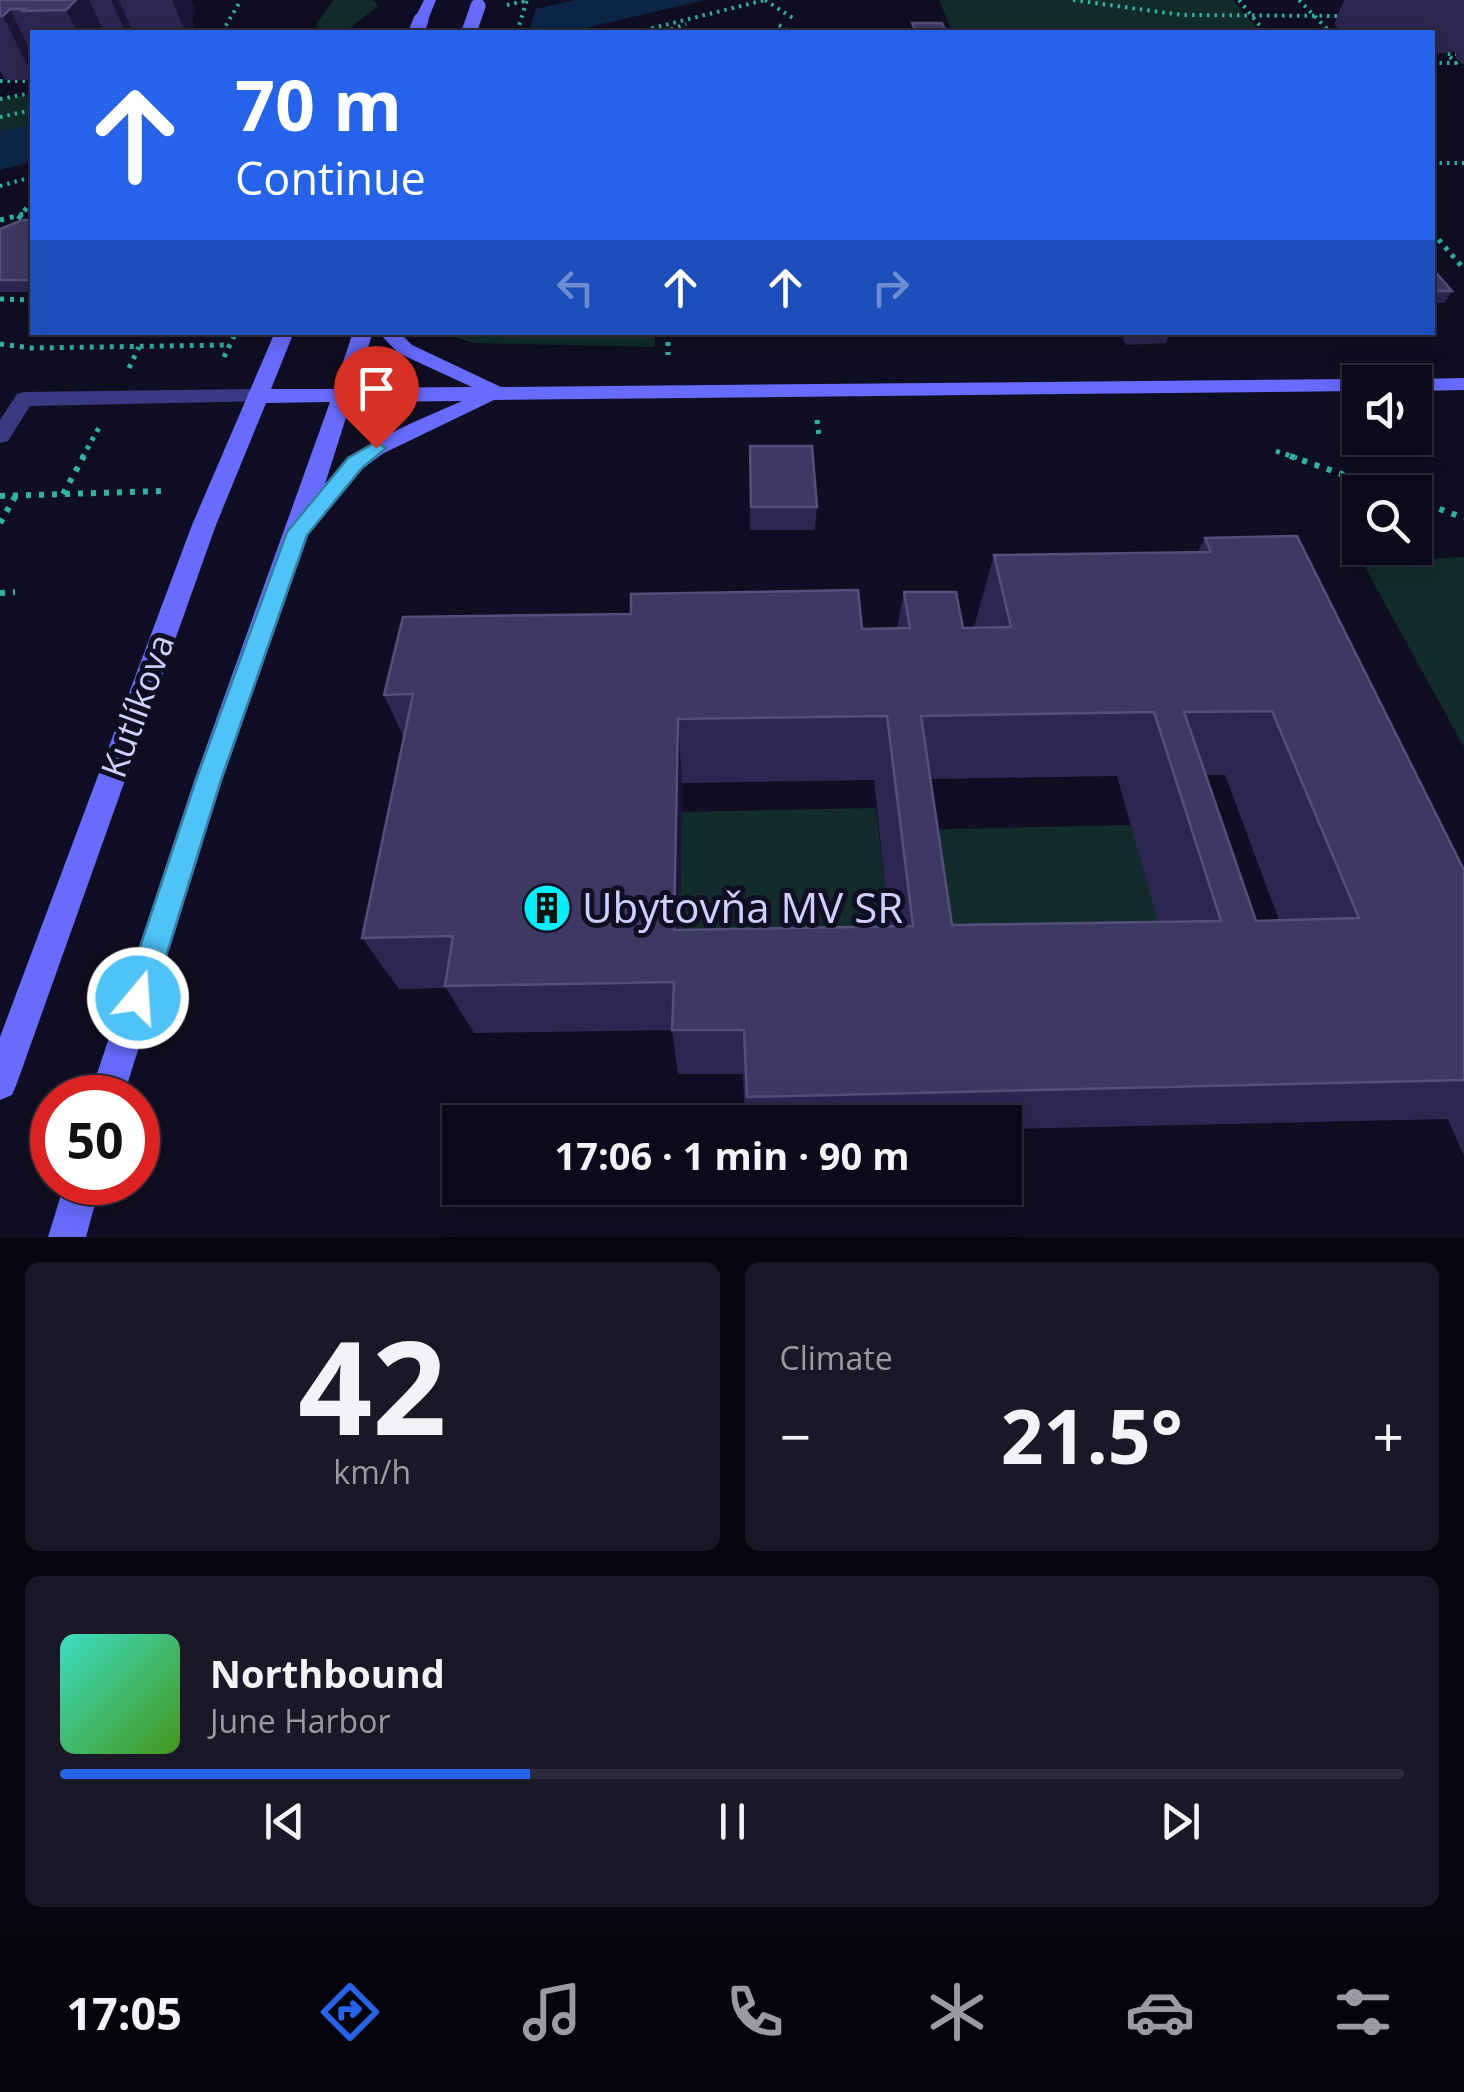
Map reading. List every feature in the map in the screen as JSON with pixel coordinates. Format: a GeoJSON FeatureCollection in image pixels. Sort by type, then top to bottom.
{"type":"FeatureCollection","features":[{"type":"Feature","properties":{"kind":"main road"},"geometry":{"type":"LineString","coordinates":[[418,26],[430,0]]}},
{"type":"Feature","properties":{"kind":"main road"},"geometry":{"type":"LineString","coordinates":[[470,30],[479,3]]}},
{"type":"Feature","properties":{"kind":"main road","name":"Kutlíkova"},"geometry":{"type":"LineString","coordinates":[[0,1083],[204,525],[284,335]]}},
{"type":"Feature","properties":{"kind":"main road"},"geometry":{"type":"LineString","coordinates":[[113,1075],[208,780],[298,532],[363,335]]}},
{"type":"Feature","properties":{"kind":"main road"},"geometry":{"type":"LineString","coordinates":[[391,335],[406,349],[439,367],[500,392]]}},
{"type":"Feature","properties":{"kind":"main road"},"geometry":{"type":"LineString","coordinates":[[1432,385],[1464,384]]}},
{"type":"Feature","properties":{"kind":"main road"},"geometry":{"type":"LineString","coordinates":[[257,396],[1342,385]]}},
{"type":"Feature","properties":{"kind":"main road"},"geometry":{"type":"LineString","coordinates":[[298,532],[355,463],[376,448],[500,392]]}},
{"type":"Feature","properties":{"kind":"main road"},"geometry":{"type":"LineString","coordinates":[[68,1237],[77,1205]]}},
{"type":"Feature","properties":{"kind":"street"},"geometry":{"type":"LineString","coordinates":[[0,436],[24,399],[257,396]]}},
{"type":"Feature","properties":{"kind":"path"},"geometry":{"type":"LineString","coordinates":[[223,30],[240,0]]}},
{"type":"Feature","properties":{"kind":"path"},"geometry":{"type":"LineString","coordinates":[[517,30],[527,0]]}},
{"type":"Feature","properties":{"kind":"path"},"geometry":{"type":"LineString","coordinates":[[645,30],[765,0],[796,20]]}},
{"type":"Feature","properties":{"kind":"path"},"geometry":{"type":"LineString","coordinates":[[1072,0],[1182,16],[1346,16]]}},
{"type":"Feature","properties":{"kind":"path"},"geometry":{"type":"LineString","coordinates":[[1238,0],[1263,30]]}},
{"type":"Feature","properties":{"kind":"path"},"geometry":{"type":"LineString","coordinates":[[1298,0],[1328,30]]}},
{"type":"Feature","properties":{"kind":"path"},"geometry":{"type":"LineString","coordinates":[[669,30],[718,12]]}},
{"type":"Feature","properties":{"kind":"path"},"geometry":{"type":"LineString","coordinates":[[779,25],[787,30]]}},
{"type":"Feature","properties":{"kind":"path"},"geometry":{"type":"LineString","coordinates":[[1435,63],[1456,63],[1447,54],[1456,54]]}},
{"type":"Feature","properties":{"kind":"path"},"geometry":{"type":"LineString","coordinates":[[0,79],[7,72]]}},
{"type":"Feature","properties":{"kind":"path"},"geometry":{"type":"LineString","coordinates":[[0,79],[30,81]]}},
{"type":"Feature","properties":{"kind":"path"},"geometry":{"type":"LineString","coordinates":[[0,98],[30,92]]}},
{"type":"Feature","properties":{"kind":"path"},"geometry":{"type":"LineString","coordinates":[[0,117],[30,110]]}},
{"type":"Feature","properties":{"kind":"path"},"geometry":{"type":"LineString","coordinates":[[1435,164],[1464,163]]}},
{"type":"Feature","properties":{"kind":"path"},"geometry":{"type":"LineString","coordinates":[[0,186],[30,178]]}},
{"type":"Feature","properties":{"kind":"path"},"geometry":{"type":"LineString","coordinates":[[11,228],[30,204]]}},
{"type":"Feature","properties":{"kind":"path"},"geometry":{"type":"LineString","coordinates":[[0,220],[30,213]]}},
{"type":"Feature","properties":{"kind":"path"},"geometry":{"type":"LineString","coordinates":[[1435,235],[1464,269]]}},
{"type":"Feature","properties":{"kind":"path"},"geometry":{"type":"LineString","coordinates":[[0,300],[30,300]]}},
{"type":"Feature","properties":{"kind":"path"},"geometry":{"type":"LineString","coordinates":[[224,357],[235,335]]}},
{"type":"Feature","properties":{"kind":"path"},"geometry":{"type":"LineString","coordinates":[[668,335],[668,355]]}},
{"type":"Feature","properties":{"kind":"path"},"geometry":{"type":"LineString","coordinates":[[2,347],[230,345]]}},
{"type":"Feature","properties":{"kind":"path"},"geometry":{"type":"LineString","coordinates":[[1276,451],[1344,475]]}},
{"type":"Feature","properties":{"kind":"path"},"geometry":{"type":"LineString","coordinates":[[0,496],[162,491]]}},
{"type":"Feature","properties":{"kind":"path"},"geometry":{"type":"LineString","coordinates":[[0,523],[16,495]]}},
{"type":"Feature","properties":{"kind":"path"},"geometry":{"type":"LineString","coordinates":[[1432,506],[1464,518]]}},
{"type":"Feature","properties":{"kind":"path"},"geometry":{"type":"LineString","coordinates":[[0,593],[15,592]]}},
{"type":"Feature","properties":{"kind":"green space"},"geometry":{"type":"Polygon","coordinates":[[[334,0],[373,0],[378,6],[348,30],[316,30],[334,0]]]}},
{"type":"Feature","properties":{"kind":"green space"},"geometry":{"type":"Polygon","coordinates":[[[939,0],[1233,0],[1258,30],[951,30],[939,0]]]}},
{"type":"Feature","properties":{"kind":"green space"},"geometry":{"type":"Polygon","coordinates":[[[30,94],[30,124],[0,132],[0,100],[30,94]]]}},
{"type":"Feature","properties":{"kind":"green space"},"geometry":{"type":"Polygon","coordinates":[[[448,335],[655,335],[655,347],[474,343],[448,335]]]}},
{"type":"Feature","properties":{"kind":"green space"},"geometry":{"type":"Polygon","coordinates":[[[1464,557],[1464,747],[1364,565],[1432,565],[1432,559],[1464,557]]]}},
{"type":"Feature","properties":{"kind":"green space"},"geometry":{"type":"Polygon","coordinates":[[[876,808],[895,978],[680,981],[682,812],[876,808]]]}},
{"type":"Feature","properties":{"kind":"green space"},"geometry":{"type":"Polygon","coordinates":[[[1131,825],[1173,973],[930,977],[911,830],[1131,825]]]}},
{"type":"Feature","properties":{"kind":"water"},"geometry":{"type":"Polygon","coordinates":[[[576,0],[705,0],[578,30],[441,30],[576,0]]]}},
{"type":"Feature","properties":{"kind":"water"},"geometry":{"type":"Polygon","coordinates":[[[30,124],[30,162],[0,170],[0,132],[30,124]]]}},
{"type":"Feature","properties":{"kind":"pier"},"geometry":{"type":"Polygon","coordinates":[[[537,4],[530,30],[445,30],[447,24],[537,4]]]}},
{"type":"Feature","properties":{"kind":"building"},"geometry":{"type":"Polygon","coordinates":[[[0,0],[76,0],[66,10],[10,9],[0,16],[0,0]]]}},
{"type":"Feature","properties":{"kind":"building"},"geometry":{"type":"Polygon","coordinates":[[[912,23],[942,23],[945,30],[915,30],[912,23]]]}},
{"type":"Feature","properties":{"kind":"building"},"geometry":{"type":"Polygon","coordinates":[[[30,220],[30,280],[0,280],[0,229],[30,220]]]}},
{"type":"Feature","properties":{"kind":"building"},"geometry":{"type":"Polygon","coordinates":[[[1435,271],[1452,291],[1435,291],[1435,271]]]}},
{"type":"Feature","properties":{"kind":"building"},"geometry":{"type":"Polygon","coordinates":[[[750,446],[812,446],[817,507],[751,507],[750,446]]]}},
{"type":"Feature","properties":{"kind":"building","name":"Ubytovňa MV SR"},"geometry":{"type":"Polygon","coordinates":[[[1297,536],[1464,870],[1464,1080],[747,1097],[744,1030],[672,1030],[674,982],[445,986],[453,936],[362,938],[413,694],[384,695],[403,617],[631,614],[631,594],[858,590],[862,629],[910,628],[904,592],[956,592],[963,628],[1011,627],[994,555],[1211,552],[1205,538],[1297,536]],[[1272,711],[1184,712],[1256,921],[1359,918],[1272,711]],[[1154,712],[921,716],[952,925],[1221,921],[1154,712]],[[887,716],[678,719],[674,930],[913,926],[887,716]]]}},
{"type":"Feature","properties":{"kind":"place","name":"Ubytovňa MV SR"},"geometry":{"type":"Point","coordinates":[547,908]}},
{"type":"Feature","properties":{"kind":"route"},"geometry":{"type":"LineString","coordinates":[[138,998],[208,780],[298,532],[355,463],[376,448]]}}]}
